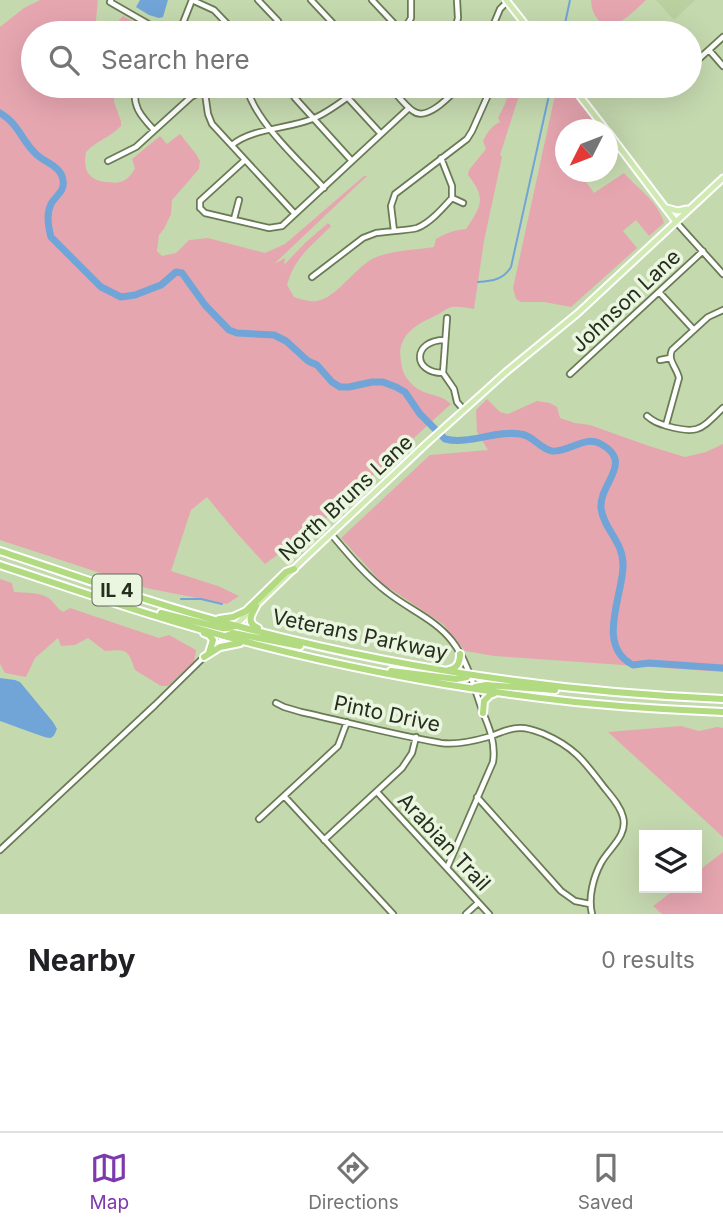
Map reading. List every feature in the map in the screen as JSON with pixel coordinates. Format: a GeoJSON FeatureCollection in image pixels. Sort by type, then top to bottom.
{"type":"FeatureCollection","features":[{"type":"Feature","properties":{"kind":"highway","name":"Veterans Parkway"},"geometry":{"type":"LineString","coordinates":[[0,551],[211,619],[320,647],[469,676],[581,690],[723,699]]}},
{"type":"Feature","properties":{"kind":"highway","name":"Veterans Parkway"},"geometry":{"type":"LineString","coordinates":[[0,565],[226,636],[355,667],[496,692],[598,704],[723,712]]}},
{"type":"Feature","properties":{"kind":"highway"},"geometry":{"type":"LineString","coordinates":[[211,619],[242,614],[286,572],[294,569]]}},
{"type":"Feature","properties":{"kind":"highway"},"geometry":{"type":"LineString","coordinates":[[121,604],[226,629],[236,626]]}},
{"type":"Feature","properties":{"kind":"highway"},"geometry":{"type":"LineString","coordinates":[[256,606],[250,619],[252,626],[299,638],[320,647]]}},
{"type":"Feature","properties":{"kind":"highway"},"geometry":{"type":"LineString","coordinates":[[150,614],[162,621],[209,635],[213,644],[206,655]]}},
{"type":"Feature","properties":{"kind":"highway"},"geometry":{"type":"LineString","coordinates":[[226,636],[233,633],[311,648],[330,649]]}},
{"type":"Feature","properties":{"kind":"highway"},"geometry":{"type":"LineString","coordinates":[[206,655],[225,645],[247,642]]}},
{"type":"Feature","properties":{"kind":"highway"},"geometry":{"type":"LineString","coordinates":[[440,671],[457,667],[460,654]]}},
{"type":"Feature","properties":{"kind":"highway"},"geometry":{"type":"LineString","coordinates":[[355,667],[457,679],[469,676]]}},
{"type":"Feature","properties":{"kind":"highway"},"geometry":{"type":"LineString","coordinates":[[474,689],[486,685],[581,690]]}},
{"type":"Feature","properties":{"kind":"highway"},"geometry":{"type":"LineString","coordinates":[[483,713],[484,701],[496,692]]}},
{"type":"Feature","properties":{"kind":"main road"},"geometry":{"type":"LineString","coordinates":[[507,1],[523,21]]}},
{"type":"Feature","properties":{"kind":"main road"},"geometry":{"type":"LineString","coordinates":[[581,98],[598,119]]}},
{"type":"Feature","properties":{"kind":"main road"},"geometry":{"type":"LineString","coordinates":[[618,145],[676,222]]}},
{"type":"Feature","properties":{"kind":"main road","name":"North Bruns Lane"},"geometry":{"type":"LineString","coordinates":[[226,636],[426,444],[506,372],[578,313],[723,178]]}},
{"type":"Feature","properties":{"kind":"main road"},"geometry":{"type":"LineString","coordinates":[[664,206],[672,211],[690,208]]}},
{"type":"Feature","properties":{"kind":"street"},"geometry":{"type":"LineString","coordinates":[[184,21],[192,0],[214,10],[225,21]]}},
{"type":"Feature","properties":{"kind":"street"},"geometry":{"type":"LineString","coordinates":[[258,0],[278,21]]}},
{"type":"Feature","properties":{"kind":"street"},"geometry":{"type":"LineString","coordinates":[[311,0],[329,21]]}},
{"type":"Feature","properties":{"kind":"street"},"geometry":{"type":"LineString","coordinates":[[372,0],[392,21]]}},
{"type":"Feature","properties":{"kind":"street"},"geometry":{"type":"LineString","coordinates":[[409,21],[411,0]]}},
{"type":"Feature","properties":{"kind":"street"},"geometry":{"type":"LineString","coordinates":[[457,0],[457,21]]}},
{"type":"Feature","properties":{"kind":"street"},"geometry":{"type":"LineString","coordinates":[[111,1],[144,21]]}},
{"type":"Feature","properties":{"kind":"street"},"geometry":{"type":"LineString","coordinates":[[495,21],[507,1]]}},
{"type":"Feature","properties":{"kind":"street"},"geometry":{"type":"LineString","coordinates":[[702,56],[723,37]]}},
{"type":"Feature","properties":{"kind":"street"},"geometry":{"type":"LineString","coordinates":[[709,50],[723,66]]}},
{"type":"Feature","properties":{"kind":"street"},"geometry":{"type":"LineString","coordinates":[[135,98],[138,111],[155,131]]}},
{"type":"Feature","properties":{"kind":"street"},"geometry":{"type":"LineString","coordinates":[[108,161],[130,150],[155,131],[190,98]]}},
{"type":"Feature","properties":{"kind":"street"},"geometry":{"type":"LineString","coordinates":[[206,98],[209,119],[295,214]]}},
{"type":"Feature","properties":{"kind":"street"},"geometry":{"type":"LineString","coordinates":[[250,98],[270,130],[324,188]]}},
{"type":"Feature","properties":{"kind":"street"},"geometry":{"type":"LineString","coordinates":[[295,98],[352,161]]}},
{"type":"Feature","properties":{"kind":"street"},"geometry":{"type":"LineString","coordinates":[[232,145],[249,136],[314,119],[346,98]]}},
{"type":"Feature","properties":{"kind":"street"},"geometry":{"type":"LineString","coordinates":[[348,98],[381,134]]}},
{"type":"Feature","properties":{"kind":"street"},"geometry":{"type":"LineString","coordinates":[[400,98],[418,114],[430,112],[446,98]]}},
{"type":"Feature","properties":{"kind":"street"},"geometry":{"type":"LineString","coordinates":[[394,231],[391,206],[395,194],[461,144],[469,135],[486,98]]}},
{"type":"Feature","properties":{"kind":"street"},"geometry":{"type":"LineString","coordinates":[[245,160],[200,201],[198,210],[275,228],[282,226],[409,108]]}},
{"type":"Feature","properties":{"kind":"street"},"geometry":{"type":"LineString","coordinates":[[312,277],[363,238],[376,233],[421,226],[452,198],[452,186],[442,158]]}},
{"type":"Feature","properties":{"kind":"street"},"geometry":{"type":"LineString","coordinates":[[452,198],[463,203]]}},
{"type":"Feature","properties":{"kind":"street"},"geometry":{"type":"LineString","coordinates":[[234,219],[239,200]]}},
{"type":"Feature","properties":{"kind":"street"},"geometry":{"type":"LineString","coordinates":[[676,222],[720,265],[723,274]]}},
{"type":"Feature","properties":{"kind":"street","name":"Johnson Lane"},"geometry":{"type":"LineString","coordinates":[[570,374],[703,251]]}},
{"type":"Feature","properties":{"kind":"street"},"geometry":{"type":"LineString","coordinates":[[659,292],[694,330]]}},
{"type":"Feature","properties":{"kind":"street"},"geometry":{"type":"LineString","coordinates":[[666,425],[679,378],[670,358],[672,349],[708,317],[723,310]]}},
{"type":"Feature","properties":{"kind":"street"},"geometry":{"type":"LineString","coordinates":[[447,318],[443,373],[454,389],[457,402],[464,410]]}},
{"type":"Feature","properties":{"kind":"street"},"geometry":{"type":"LineString","coordinates":[[443,373],[426,369],[420,357],[429,342],[445,340]]}},
{"type":"Feature","properties":{"kind":"street"},"geometry":{"type":"LineString","coordinates":[[660,360],[670,358]]}},
{"type":"Feature","properties":{"kind":"street"},"geometry":{"type":"LineString","coordinates":[[647,416],[654,423],[686,431],[698,429],[723,408]]}},
{"type":"Feature","properties":{"kind":"street"},"geometry":{"type":"LineString","coordinates":[[331,534],[377,584],[444,631],[460,654],[492,736],[493,762],[447,867]]}},
{"type":"Feature","properties":{"kind":"street","name":"North Bruns Lane"},"geometry":{"type":"LineString","coordinates":[[0,850],[226,636]]}},
{"type":"Feature","properties":{"kind":"street","name":"Pinto Drive"},"geometry":{"type":"LineString","coordinates":[[276,703],[291,710],[452,743],[524,728],[533,729],[561,742],[579,754],[620,810],[624,821],[622,834],[600,864],[594,879],[590,904]]}},
{"type":"Feature","properties":{"kind":"street"},"geometry":{"type":"LineString","coordinates":[[259,819],[338,746],[347,722]]}},
{"type":"Feature","properties":{"kind":"street"},"geometry":{"type":"LineString","coordinates":[[324,840],[402,768],[408,761],[416,737]]}},
{"type":"Feature","properties":{"kind":"street","name":"Arabian Trail"},"geometry":{"type":"LineString","coordinates":[[377,792],[489,914]]}},
{"type":"Feature","properties":{"kind":"street"},"geometry":{"type":"LineString","coordinates":[[284,796],[393,914]]}},
{"type":"Feature","properties":{"kind":"street"},"geometry":{"type":"LineString","coordinates":[[477,797],[561,891],[575,901],[590,904],[592,914]]}},
{"type":"Feature","properties":{"kind":"street"},"geometry":{"type":"LineString","coordinates":[[466,914],[478,902]]}},
{"type":"Feature","properties":{"kind":"shaded area"},"geometry":{"type":"Polygon","coordinates":[[[40,0],[98,0],[96,21],[21,21],[21,98],[114,98],[121,126],[86,152],[85,163],[90,176],[99,181],[116,183],[127,179],[135,169],[132,159],[160,136],[167,144],[180,134],[200,161],[199,169],[172,200],[171,214],[159,235],[157,251],[162,256],[176,253],[189,240],[208,238],[265,253],[285,244],[367,176],[274,264],[285,258],[284,265],[328,223],[331,226],[299,259],[290,275],[287,285],[294,297],[308,301],[331,295],[374,258],[434,247],[436,239],[466,229],[480,202],[478,190],[468,175],[469,170],[486,149],[483,141],[500,122],[498,118],[507,98],[518,98],[500,155],[502,157],[484,241],[474,309],[448,308],[410,332],[405,337],[400,352],[402,367],[409,381],[419,390],[451,404],[321,523],[265,564],[207,497],[191,510],[171,571],[218,586],[239,596],[227,604],[146,588],[0,540],[0,27],[24,8],[40,0]]]}},
{"type":"Feature","properties":{"kind":"shaded area"},"geometry":{"type":"Polygon","coordinates":[[[591,0],[646,0],[621,21],[599,21],[591,0]]]}},
{"type":"Feature","properties":{"kind":"shaded area"},"geometry":{"type":"Polygon","coordinates":[[[656,0],[695,0],[674,20],[656,0]]]}},
{"type":"Feature","properties":{"kind":"shaded area"},"geometry":{"type":"Polygon","coordinates":[[[123,16],[132,21],[118,21],[123,16]]]}},
{"type":"Feature","properties":{"kind":"shaded area"},"geometry":{"type":"Polygon","coordinates":[[[554,98],[575,98],[592,119],[555,119],[555,182],[586,182],[594,193],[610,182],[618,182],[618,177],[624,173],[652,202],[664,223],[649,236],[636,220],[623,231],[637,248],[571,307],[544,302],[521,302],[516,299],[513,288],[554,98]]]}},
{"type":"Feature","properties":{"kind":"shaded area"},"geometry":{"type":"Polygon","coordinates":[[[487,399],[500,412],[508,414],[537,401],[550,403],[557,407],[560,418],[590,425],[685,457],[723,444],[723,672],[494,656],[465,651],[443,624],[383,584],[341,538],[430,455],[488,450],[477,432],[476,410],[487,399]]]}},
{"type":"Feature","properties":{"kind":"shaded area"},"geometry":{"type":"Polygon","coordinates":[[[0,579],[12,583],[14,592],[33,593],[50,599],[63,612],[70,608],[159,638],[169,635],[196,650],[194,662],[168,686],[161,686],[135,670],[126,652],[105,651],[88,638],[75,645],[61,646],[58,638],[35,658],[26,677],[5,673],[0,664],[0,579]]]}},
{"type":"Feature","properties":{"kind":"shaded area"},"geometry":{"type":"Polygon","coordinates":[[[681,726],[699,731],[723,728],[723,837],[608,732],[681,726]]]}},
{"type":"Feature","properties":{"kind":"shaded area"},"geometry":{"type":"Polygon","coordinates":[[[723,852],[723,914],[662,914],[653,906],[670,893],[702,893],[702,868],[723,852]]]}},
{"type":"Feature","properties":{"kind":"water"},"geometry":{"type":"Polygon","coordinates":[[[140,0],[168,0],[163,17],[149,15],[136,7],[140,0]]]}},
{"type":"Feature","properties":{"kind":"water"},"geometry":{"type":"Polygon","coordinates":[[[0,678],[20,682],[53,722],[57,729],[53,737],[48,738],[0,721],[0,678]]]}},
{"type":"Feature","properties":{"kind":"waterway"},"geometry":{"type":"LineString","coordinates":[[566,21],[570,0]]}},
{"type":"Feature","properties":{"kind":"waterway"},"geometry":{"type":"LineString","coordinates":[[478,282],[501,277],[511,267],[548,98]]}},
{"type":"Feature","properties":{"kind":"waterway"},"geometry":{"type":"LineString","coordinates":[[0,113],[11,122],[36,154],[62,175],[63,188],[48,212],[51,237],[101,287],[121,297],[135,295],[161,285],[176,272],[182,273],[205,305],[229,330],[274,335],[286,341],[340,387],[372,382],[383,382],[396,387],[405,392],[420,414],[445,439],[464,440],[511,433],[525,435],[552,451],[593,441],[610,450],[615,458],[615,465],[601,508],[620,550],[623,567],[614,620],[616,646],[622,657],[633,665],[649,663],[723,668]]}},
{"type":"Feature","properties":{"kind":"waterway"},"geometry":{"type":"LineString","coordinates":[[181,599],[201,599],[222,604]]}}]}
